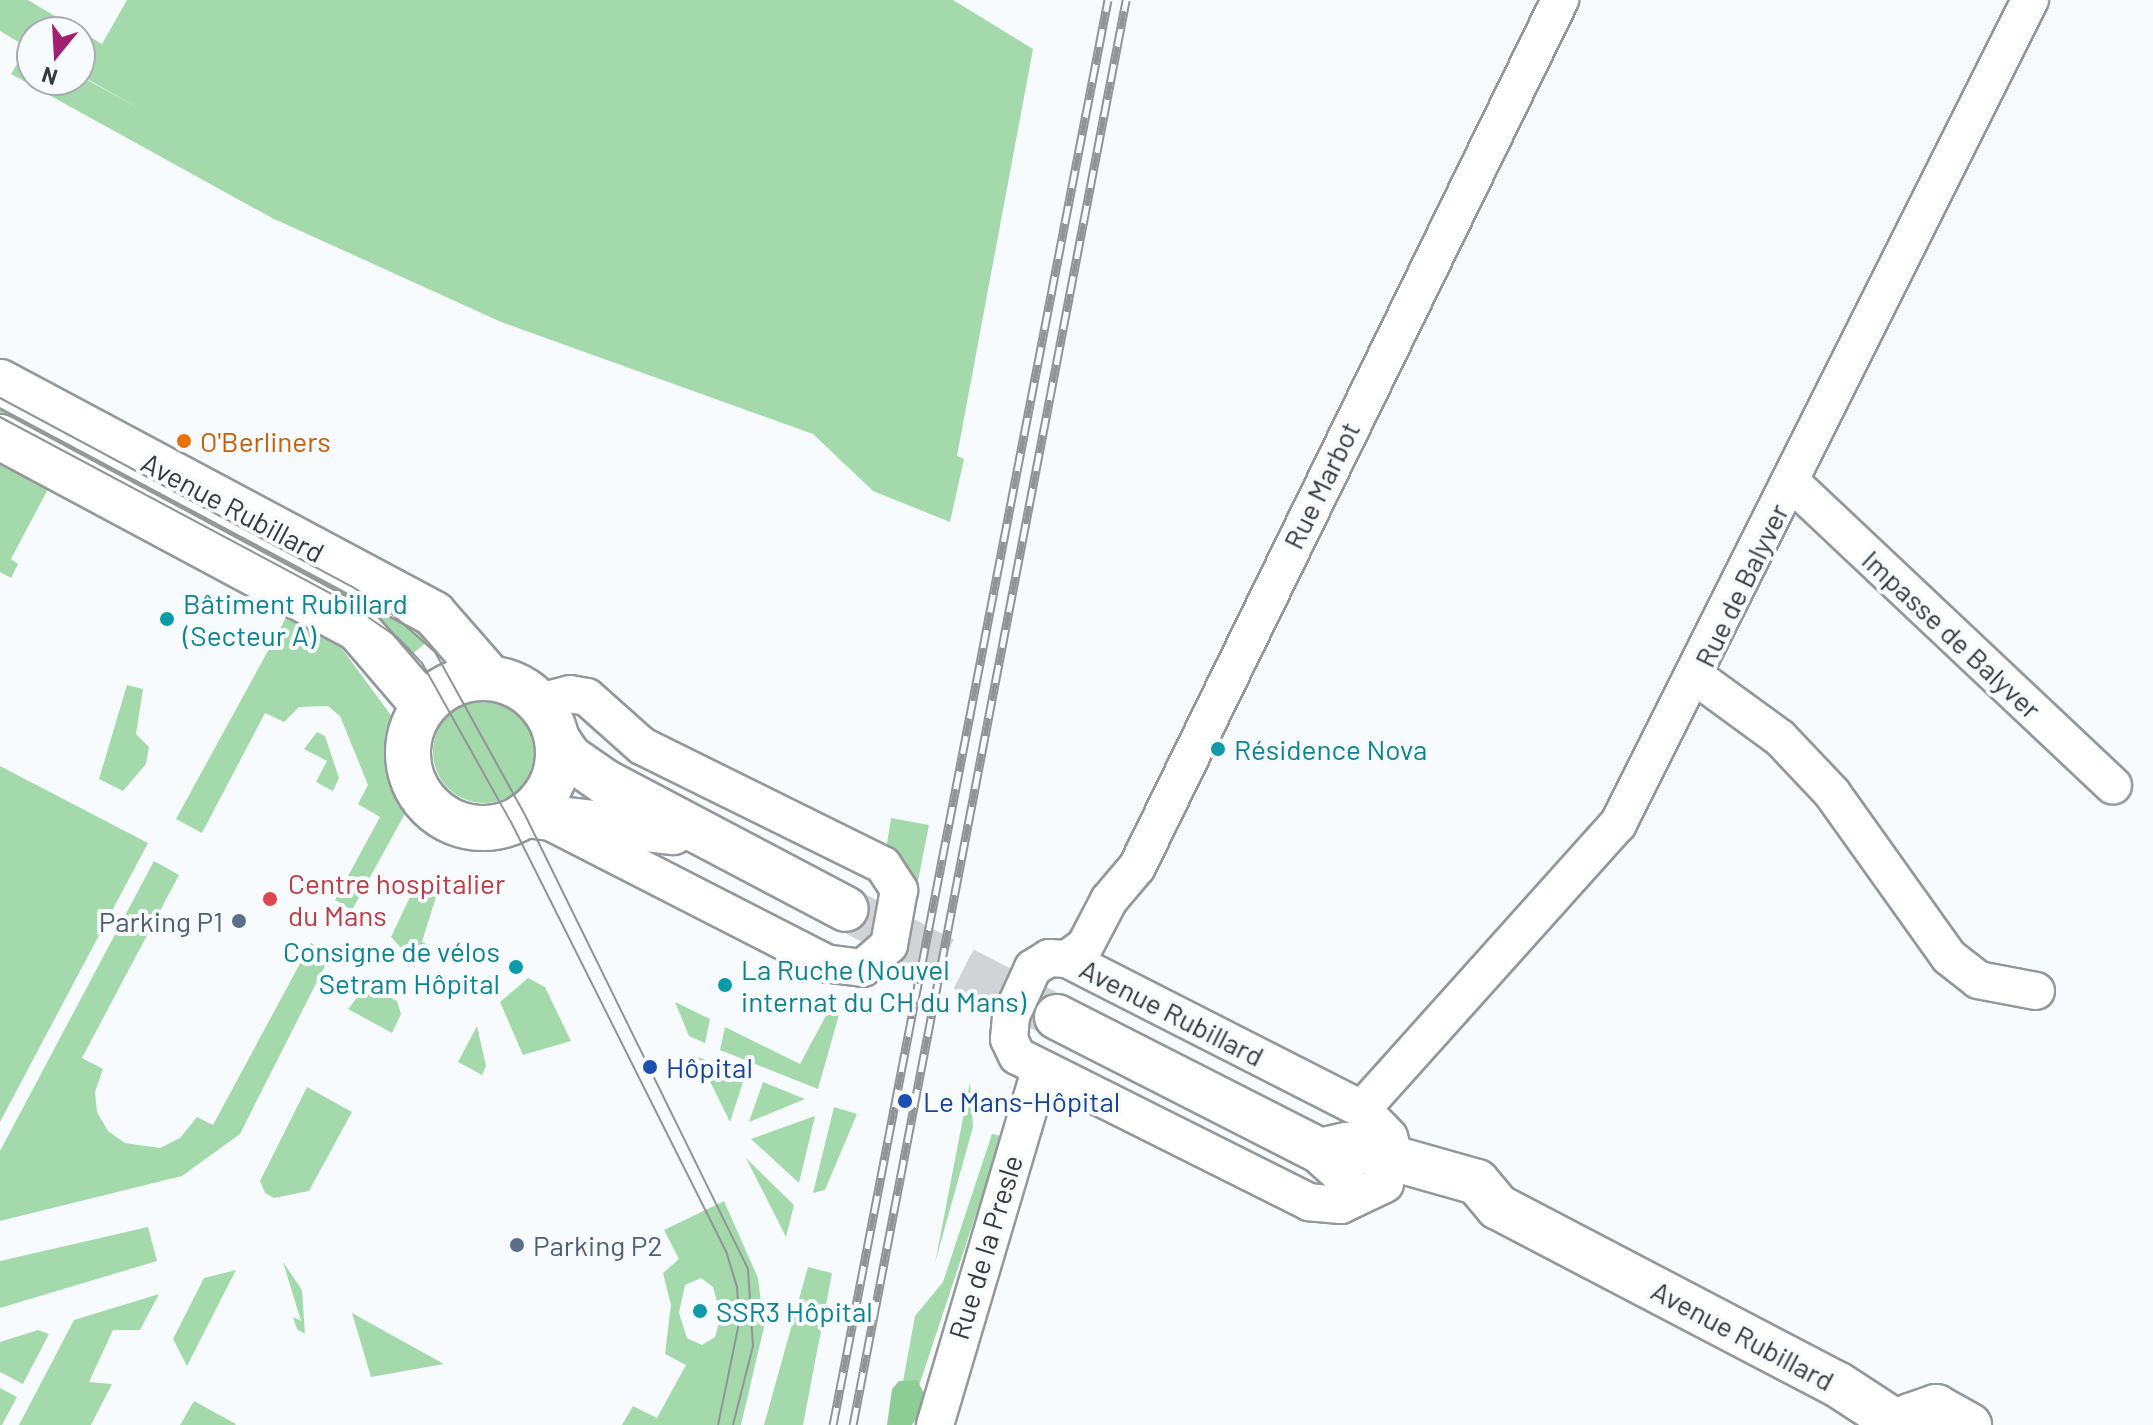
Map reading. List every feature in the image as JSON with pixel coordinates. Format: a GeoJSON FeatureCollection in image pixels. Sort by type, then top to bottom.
{"type":"FeatureCollection","features":[{"type":"Feature","properties":{"kind":"main road","name":"Avenue Rubillard"},"geometry":{"type":"LineString","coordinates":[[0,382],[434,614],[490,678],[517,685],[548,721],[569,757],[605,782],[846,909]]}},
{"type":"Feature","properties":{"kind":"main road","name":"Avenue Rubillard"},"geometry":{"type":"LineString","coordinates":[[0,437],[358,629],[424,706],[410,737],[408,760],[427,803],[457,823],[480,828],[533,816],[655,827],[720,844]]}},
{"type":"Feature","properties":{"kind":"main road"},"geometry":{"type":"LineString","coordinates":[[424,706],[455,683],[490,678]]}},
{"type":"Feature","properties":{"kind":"main road"},"geometry":{"type":"LineString","coordinates":[[533,816],[555,776],[548,721]]}},
{"type":"Feature","properties":{"kind":"main road","name":"Avenue Rubillard"},"geometry":{"type":"LineString","coordinates":[[1057,1017],[1320,1151],[1336,1169],[1390,1171],[1475,1213],[1498,1207],[1837,1384],[1901,1425],[1910,1416],[1936,1407],[1950,1410],[1969,1425]]}},
{"type":"Feature","properties":{"kind":"street","name":"Rue Marbot"},"geometry":{"type":"LineString","coordinates":[[1067,959],[1085,946],[1109,900],[1137,867],[1560,0]]}},
{"type":"Feature","properties":{"kind":"street","name":"Rue de Balyver"},"geometry":{"type":"LineString","coordinates":[[1362,1109],[1618,824],[1792,483],[2030,0]]}},
{"type":"Feature","properties":{"kind":"street","name":"Impasse de Balyver"},"geometry":{"type":"LineString","coordinates":[[1792,483],[2113,785]]}},
{"type":"Feature","properties":{"kind":"street"},"geometry":{"type":"LineString","coordinates":[[1695,676],[1780,738],[1832,793],[1949,957],[1978,980],[2036,991]]}},
{"type":"Feature","properties":{"kind":"street"},"geometry":{"type":"LineString","coordinates":[[533,816],[828,964],[863,968],[877,961],[889,945],[899,890],[883,865],[642,746],[587,697],[570,694],[548,721]]}},
{"type":"Feature","properties":{"kind":"street","name":"Avenue Rubillard"},"geometry":{"type":"LineString","coordinates":[[1049,958],[1067,959],[1362,1109],[1389,1137],[1390,1171],[1341,1205],[1309,1202],[1040,1070],[1012,1048],[1011,1016],[1033,968],[1049,958]]}},
{"type":"Feature","properties":{"kind":"street","name":"Rue de la Presle"},"geometry":{"type":"LineString","coordinates":[[935,1425],[1040,1070]]}},
{"type":"Feature","properties":{"kind":"green space"},"geometry":{"type":"Polygon","coordinates":[[[0,0],[28,0],[55,16],[16,16],[16,40],[0,31],[0,0]]]}},
{"type":"Feature","properties":{"kind":"green space"},"geometry":{"type":"Polygon","coordinates":[[[127,0],[953,0],[1033,49],[957,456],[964,459],[950,522],[873,491],[813,434],[501,322],[272,218],[51,96],[96,96],[96,85],[142,110],[96,84],[96,40],[102,44],[127,0]]]}},
{"type":"Feature","properties":{"kind":"green space"},"geometry":{"type":"Polygon","coordinates":[[[0,395],[409,623],[428,641],[410,656],[0,421],[0,395]]]}},
{"type":"Feature","properties":{"kind":"green space"},"geometry":{"type":"Polygon","coordinates":[[[0,464],[48,489],[11,559],[18,564],[11,578],[0,572],[0,464]]]}},
{"type":"Feature","properties":{"kind":"green space"},"geometry":{"type":"Polygon","coordinates":[[[287,616],[340,646],[393,718],[388,762],[407,810],[352,910],[335,900],[380,817],[358,804],[368,785],[340,716],[328,706],[299,707],[284,722],[265,713],[202,833],[176,819],[287,616]]]}},
{"type":"Feature","properties":{"kind":"green space"},"geometry":{"type":"Polygon","coordinates":[[[127,685],[143,689],[136,734],[149,747],[146,764],[123,791],[99,779],[127,685]]]}},
{"type":"Feature","properties":{"kind":"green space"},"geometry":{"type":"Polygon","coordinates":[[[484,701],[503,705],[520,716],[531,733],[535,752],[531,771],[520,788],[503,799],[484,803],[465,799],[448,788],[437,771],[433,752],[437,733],[448,716],[465,705],[484,701]]]}},
{"type":"Feature","properties":{"kind":"green space"},"geometry":{"type":"Polygon","coordinates":[[[317,732],[325,736],[339,778],[333,791],[316,782],[327,761],[304,749],[317,732]]]}},
{"type":"Feature","properties":{"kind":"green space"},"geometry":{"type":"Polygon","coordinates":[[[0,766],[148,843],[0,1122],[0,766]]]}},
{"type":"Feature","properties":{"kind":"green space"},"geometry":{"type":"Polygon","coordinates":[[[891,818],[929,825],[916,891],[910,870],[886,850],[891,818]]]}},
{"type":"Feature","properties":{"kind":"green space"},"geometry":{"type":"Polygon","coordinates":[[[154,861],[179,875],[82,1058],[103,1069],[95,1092],[97,1112],[108,1131],[125,1143],[160,1148],[180,1138],[197,1117],[213,1125],[311,943],[331,954],[240,1134],[182,1176],[0,1221],[0,1151],[154,861]]]}},
{"type":"Feature","properties":{"kind":"green space"},"geometry":{"type":"Polygon","coordinates":[[[419,878],[446,890],[438,890],[422,942],[429,945],[414,953],[404,951],[391,937],[419,878]]]}},
{"type":"Feature","properties":{"kind":"green space"},"geometry":{"type":"Polygon","coordinates":[[[528,978],[545,987],[571,1041],[523,1055],[500,1002],[528,978]]]}},
{"type":"Feature","properties":{"kind":"green space"},"geometry":{"type":"Polygon","coordinates":[[[373,989],[397,1001],[401,1014],[392,1033],[348,1009],[360,994],[373,989]]]}},
{"type":"Feature","properties":{"kind":"green space"},"geometry":{"type":"Polygon","coordinates":[[[675,1002],[710,1019],[705,1043],[689,1036],[675,1002]]]}},
{"type":"Feature","properties":{"kind":"green space"},"geometry":{"type":"Polygon","coordinates":[[[830,1008],[840,1011],[818,1089],[720,1050],[725,1027],[800,1064],[830,1008]]]}},
{"type":"Feature","properties":{"kind":"green space"},"geometry":{"type":"Polygon","coordinates":[[[477,1026],[486,1066],[482,1075],[458,1062],[477,1026]]]}},
{"type":"Feature","properties":{"kind":"green space"},"geometry":{"type":"Polygon","coordinates":[[[698,1057],[745,1076],[730,1122],[698,1057]]]}},
{"type":"Feature","properties":{"kind":"green space"},"geometry":{"type":"Polygon","coordinates":[[[763,1082],[805,1099],[749,1122],[763,1082]]]}},
{"type":"Feature","properties":{"kind":"green space"},"geometry":{"type":"Polygon","coordinates":[[[970,1082],[973,1127],[935,1263],[970,1082]]]}},
{"type":"Feature","properties":{"kind":"green space"},"geometry":{"type":"Polygon","coordinates":[[[307,1087],[352,1112],[309,1191],[274,1198],[265,1193],[260,1181],[307,1087]]]}},
{"type":"Feature","properties":{"kind":"green space"},"geometry":{"type":"Polygon","coordinates":[[[834,1107],[857,1114],[825,1190],[813,1193],[834,1107]]]}},
{"type":"Feature","properties":{"kind":"green space"},"geometry":{"type":"Polygon","coordinates":[[[815,1116],[799,1183],[751,1139],[815,1116]]]}},
{"type":"Feature","properties":{"kind":"green space"},"geometry":{"type":"Polygon","coordinates":[[[992,1134],[1002,1136],[906,1425],[895,1425],[915,1316],[943,1282],[992,1134]]]}},
{"type":"Feature","properties":{"kind":"green space"},"geometry":{"type":"Polygon","coordinates":[[[746,1158],[794,1205],[786,1237],[746,1158]]]}},
{"type":"Feature","properties":{"kind":"green space"},"geometry":{"type":"Polygon","coordinates":[[[724,1201],[758,1278],[764,1327],[741,1425],[622,1425],[633,1406],[657,1418],[686,1365],[665,1354],[671,1305],[663,1273],[679,1259],[664,1230],[724,1201]],[[701,1278],[685,1285],[679,1313],[687,1338],[702,1345],[715,1337],[721,1316],[713,1287],[701,1278]]]}},
{"type":"Feature","properties":{"kind":"green space"},"geometry":{"type":"Polygon","coordinates":[[[148,1227],[157,1261],[0,1308],[0,1261],[148,1227]]]}},
{"type":"Feature","properties":{"kind":"green space"},"geometry":{"type":"Polygon","coordinates":[[[283,1262],[302,1290],[305,1334],[297,1329],[293,1317],[301,1321],[283,1262]]]}},
{"type":"Feature","properties":{"kind":"green space"},"geometry":{"type":"Polygon","coordinates":[[[808,1267],[832,1273],[803,1425],[764,1425],[808,1267]]]}},
{"type":"Feature","properties":{"kind":"green space"},"geometry":{"type":"Polygon","coordinates":[[[236,1270],[187,1366],[173,1339],[204,1278],[236,1270]]]}},
{"type":"Feature","properties":{"kind":"green space"},"geometry":{"type":"Polygon","coordinates":[[[159,1294],[140,1330],[113,1330],[89,1382],[112,1384],[91,1425],[19,1425],[74,1320],[159,1294]]]}},
{"type":"Feature","properties":{"kind":"green space"},"geometry":{"type":"Polygon","coordinates":[[[352,1313],[444,1364],[371,1377],[352,1313]]]}},
{"type":"Feature","properties":{"kind":"green space"},"geometry":{"type":"Polygon","coordinates":[[[38,1330],[49,1334],[23,1384],[0,1372],[0,1342],[38,1330]]]}},
{"type":"Feature","properties":{"kind":"green space"},"geometry":{"type":"Polygon","coordinates":[[[917,1380],[928,1401],[912,1425],[887,1425],[892,1389],[899,1381],[917,1380]]]}},
{"type":"Feature","properties":{"kind":"green space"},"geometry":{"type":"Polygon","coordinates":[[[0,1388],[17,1397],[2,1425],[0,1425],[0,1388]]]}},
{"type":"Feature","properties":{"kind":"green space"},"geometry":{"type":"Polygon","coordinates":[[[194,1401],[236,1424],[180,1425],[194,1401]]]}},
{"type":"Feature","properties":{"kind":"tunnel"},"geometry":{"type":"LineString","coordinates":[[846,909],[1057,1017]]}},
{"type":"Feature","properties":{"kind":"tram line"},"geometry":{"type":"LineString","coordinates":[[0,398],[351,586],[383,606],[435,652],[525,815],[748,1269],[753,1346],[733,1425]]}},
{"type":"Feature","properties":{"kind":"tram line"},"geometry":{"type":"LineString","coordinates":[[0,417],[343,600],[397,637],[422,663],[511,822],[726,1251],[737,1286],[739,1323],[718,1425]]}},
{"type":"Feature","properties":{"kind":"railway"},"geometry":{"type":"LineString","coordinates":[[833,1425],[1108,0]]}},
{"type":"Feature","properties":{"kind":"railway"},"geometry":{"type":"LineString","coordinates":[[853,1425],[1126,0]]}},
{"type":"Feature","properties":{"kind":"place","name":"O'Berliners"},"geometry":{"type":"Point","coordinates":[184,441]}},
{"type":"Feature","properties":{"kind":"place","name":"Bâtiment Rubillard (Secteur A)"},"geometry":{"type":"Point","coordinates":[167,619]}},
{"type":"Feature","properties":{"kind":"place","name":"Résidence Nova"},"geometry":{"type":"Point","coordinates":[1218,749]}},
{"type":"Feature","properties":{"kind":"place","name":"Centre hospitalier du Mans"},"geometry":{"type":"Point","coordinates":[270,899]}},
{"type":"Feature","properties":{"kind":"place","name":"Parking P1"},"geometry":{"type":"Point","coordinates":[239,921]}},
{"type":"Feature","properties":{"kind":"place","name":"Consigne de vélos Setram Hôpital"},"geometry":{"type":"Point","coordinates":[516,967]}},
{"type":"Feature","properties":{"kind":"place","name":"La Ruche (Nouvel internat du CH du Mans)"},"geometry":{"type":"Point","coordinates":[725,985]}},
{"type":"Feature","properties":{"kind":"place","name":"Hôpital"},"geometry":{"type":"Point","coordinates":[650,1067]}},
{"type":"Feature","properties":{"kind":"place","name":"Le Mans-Hôpital"},"geometry":{"type":"Point","coordinates":[905,1101]}},
{"type":"Feature","properties":{"kind":"place","name":"Parking P2"},"geometry":{"type":"Point","coordinates":[517,1245]}},
{"type":"Feature","properties":{"kind":"place","name":"SSR3 Hôpital"},"geometry":{"type":"Point","coordinates":[700,1311]}}]}
